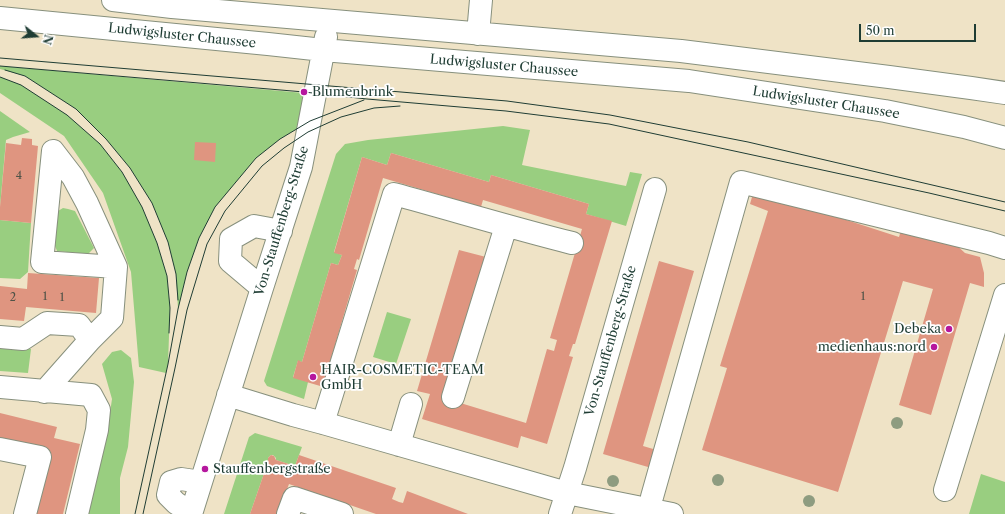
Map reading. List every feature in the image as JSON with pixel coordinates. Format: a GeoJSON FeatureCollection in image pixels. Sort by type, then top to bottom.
{"type":"FeatureCollection","features":[{"type":"Feature","properties":{"kind":"street"},"geometry":{"type":"LineString","coordinates":[[113,0],[172,7],[681,51],[1005,93]]}},
{"type":"Feature","properties":{"kind":"street"},"geometry":{"type":"LineString","coordinates":[[478,34],[481,0]]}},
{"type":"Feature","properties":{"kind":"street","name":"Ludwigsluster Chaussee"},"geometry":{"type":"LineString","coordinates":[[0,18],[323,50],[689,81],[885,111],[964,127],[1005,138]]}},
{"type":"Feature","properties":{"kind":"street","name":"Von-Stauffenberg-Straße"},"geometry":{"type":"LineString","coordinates":[[191,514],[301,167],[329,20]]}},
{"type":"Feature","properties":{"kind":"street"},"geometry":{"type":"LineString","coordinates":[[44,392],[90,340],[112,318],[116,267],[87,203],[73,177],[53,151],[42,262],[116,267]]}},
{"type":"Feature","properties":{"kind":"street"},"geometry":{"type":"LineString","coordinates":[[652,497],[741,182],[990,243],[1005,248]]}},
{"type":"Feature","properties":{"kind":"street","name":"Von-Stauffenberg-Straße"},"geometry":{"type":"LineString","coordinates":[[560,514],[655,189]]}},
{"type":"Feature","properties":{"kind":"street"},"geometry":{"type":"LineString","coordinates":[[323,423],[394,194],[572,243]]}},
{"type":"Feature","properties":{"kind":"street"},"geometry":{"type":"LineString","coordinates":[[262,288],[230,261],[231,239],[254,226],[281,231]]}},
{"type":"Feature","properties":{"kind":"street"},"geometry":{"type":"LineString","coordinates":[[453,397],[506,226]]}},
{"type":"Feature","properties":{"kind":"street"},"geometry":{"type":"LineString","coordinates":[[945,490],[1005,295]]}},
{"type":"Feature","properties":{"kind":"street"},"geometry":{"type":"LineString","coordinates":[[0,337],[23,339],[47,323],[79,325],[90,340]]}},
{"type":"Feature","properties":{"kind":"street"},"geometry":{"type":"LineString","coordinates":[[0,387],[91,395],[99,410],[97,430],[77,514]]}},
{"type":"Feature","properties":{"kind":"street"},"geometry":{"type":"LineString","coordinates":[[228,395],[567,493],[672,514]]}},
{"type":"Feature","properties":{"kind":"street"},"geometry":{"type":"LineString","coordinates":[[399,445],[411,404]]}},
{"type":"Feature","properties":{"kind":"street"},"geometry":{"type":"LineString","coordinates":[[0,448],[40,458],[25,514]]}},
{"type":"Feature","properties":{"kind":"street"},"geometry":{"type":"LineString","coordinates":[[288,514],[294,498],[342,514]]}},
{"type":"Feature","properties":{"kind":"green space"},"geometry":{"type":"Polygon","coordinates":[[[0,66],[315,94],[310,121],[280,139],[256,158],[215,207],[199,238],[187,272],[178,309],[176,274],[168,242],[152,203],[130,168],[106,139],[76,109],[25,76],[0,69],[0,66]]]}},
{"type":"Feature","properties":{"kind":"green space"},"geometry":{"type":"Polygon","coordinates":[[[0,77],[21,85],[67,115],[100,144],[122,172],[142,207],[157,243],[167,276],[170,308],[168,364],[166,373],[139,367],[131,272],[103,193],[64,136],[0,93],[0,77]]]}},
{"type":"Feature","properties":{"kind":"green space"},"geometry":{"type":"Polygon","coordinates":[[[0,111],[30,132],[6,140],[0,207],[0,111]]]}},
{"type":"Feature","properties":{"kind":"green space"},"geometry":{"type":"Polygon","coordinates":[[[503,126],[530,130],[522,165],[626,186],[630,172],[642,174],[626,226],[586,214],[589,204],[491,175],[489,182],[391,153],[387,165],[362,157],[334,252],[342,255],[338,265],[331,263],[302,362],[298,361],[293,377],[308,382],[304,399],[267,386],[264,381],[336,154],[345,144],[368,140],[503,126]]]}},
{"type":"Feature","properties":{"kind":"green space"},"geometry":{"type":"Polygon","coordinates":[[[63,208],[75,211],[94,248],[88,254],[57,251],[55,246],[58,211],[63,208]]]}},
{"type":"Feature","properties":{"kind":"green space"},"geometry":{"type":"Polygon","coordinates":[[[0,220],[31,223],[28,272],[20,279],[0,278],[0,220]]]}},
{"type":"Feature","properties":{"kind":"green space"},"geometry":{"type":"Polygon","coordinates":[[[387,312],[411,319],[396,364],[373,357],[387,312]]]}},
{"type":"Feature","properties":{"kind":"green space"},"geometry":{"type":"Polygon","coordinates":[[[0,340],[13,346],[31,349],[28,373],[0,371],[0,340]]]}},
{"type":"Feature","properties":{"kind":"green space"},"geometry":{"type":"Polygon","coordinates":[[[121,350],[131,358],[134,382],[128,447],[120,478],[120,514],[77,514],[95,437],[107,433],[112,399],[102,364],[112,352],[121,350]]]}},
{"type":"Feature","properties":{"kind":"green space"},"geometry":{"type":"Polygon","coordinates":[[[255,433],[302,447],[295,466],[276,460],[273,455],[271,455],[268,458],[268,462],[250,514],[224,514],[249,437],[255,433]]]}},
{"type":"Feature","properties":{"kind":"green space"},"geometry":{"type":"Polygon","coordinates":[[[981,474],[1005,482],[1005,514],[969,514],[981,474]]]}},
{"type":"Feature","properties":{"kind":"building"},"geometry":{"type":"Polygon","coordinates":[[[22,138],[32,139],[32,145],[38,146],[31,223],[0,220],[6,143],[21,145],[22,138]]]}},
{"type":"Feature","properties":{"kind":"building"},"geometry":{"type":"Polygon","coordinates":[[[195,142],[216,143],[215,162],[194,160],[195,142]]]}},
{"type":"Feature","properties":{"kind":"building"},"geometry":{"type":"Polygon","coordinates":[[[391,153],[489,182],[491,175],[589,204],[586,214],[612,221],[575,344],[573,344],[569,356],[573,357],[547,444],[521,436],[518,448],[422,419],[430,394],[417,391],[459,250],[486,257],[444,398],[526,423],[547,349],[554,351],[557,340],[550,338],[582,229],[483,200],[481,207],[383,178],[359,260],[357,259],[354,269],[357,270],[328,369],[332,370],[327,388],[293,378],[298,360],[302,362],[331,263],[338,265],[342,255],[334,253],[362,157],[387,165],[391,153]]]}},
{"type":"Feature","properties":{"kind":"building"},"geometry":{"type":"Polygon","coordinates":[[[754,190],[899,237],[903,224],[954,243],[965,253],[980,257],[984,273],[984,287],[970,283],[931,415],[899,405],[933,289],[903,281],[838,492],[702,450],[727,368],[720,366],[768,211],[750,204],[754,190]]]}},
{"type":"Feature","properties":{"kind":"building"},"geometry":{"type":"Polygon","coordinates":[[[659,261],[694,271],[643,446],[660,451],[655,469],[603,454],[659,261]]]}},
{"type":"Feature","properties":{"kind":"building"},"geometry":{"type":"Polygon","coordinates":[[[28,273],[99,278],[96,313],[26,307],[24,321],[0,319],[0,286],[27,289],[28,273]]]}},
{"type":"Feature","properties":{"kind":"building"},"geometry":{"type":"Polygon","coordinates":[[[0,413],[57,427],[54,438],[80,444],[63,514],[35,514],[51,453],[0,440],[0,413]]]}},
{"type":"Feature","properties":{"kind":"building"},"geometry":{"type":"Polygon","coordinates":[[[271,455],[274,456],[276,460],[295,466],[299,455],[396,488],[392,499],[399,502],[403,503],[407,491],[468,514],[376,514],[289,484],[278,514],[250,514],[268,462],[268,458],[271,455]]]}},
{"type":"Feature","properties":{"kind":"tram line"},"geometry":{"type":"LineString","coordinates":[[0,58],[507,101],[610,115],[748,142],[1005,202]]}},
{"type":"Feature","properties":{"kind":"tram line"},"geometry":{"type":"LineString","coordinates":[[0,66],[506,111],[609,124],[929,193],[1005,211]]}},
{"type":"Feature","properties":{"kind":"tram line"},"geometry":{"type":"LineString","coordinates":[[5,70],[25,76],[76,109],[106,139],[130,168],[152,203],[168,242],[176,274],[178,300]]}},
{"type":"Feature","properties":{"kind":"tram line"},"geometry":{"type":"LineString","coordinates":[[0,77],[21,85],[67,115],[100,144],[122,172],[142,207],[157,243],[167,276],[170,308],[169,333]]}},
{"type":"Feature","properties":{"kind":"tram line"},"geometry":{"type":"LineString","coordinates":[[135,514],[187,272],[199,238],[215,207],[256,158],[280,139],[310,121],[364,100]]}},
{"type":"Feature","properties":{"kind":"tram line"},"geometry":{"type":"LineString","coordinates":[[143,514],[187,310],[207,244],[225,211],[262,166],[284,148],[308,132],[341,117],[374,108],[400,106]]}},
{"type":"Feature","properties":{"kind":"place","name":"Blumenbrink"},"geometry":{"type":"Point","coordinates":[304,92]}},
{"type":"Feature","properties":{"kind":"place","name":"Debeka"},"geometry":{"type":"Point","coordinates":[949,329]}},
{"type":"Feature","properties":{"kind":"place","name":"medienhaus:nord"},"geometry":{"type":"Point","coordinates":[934,347]}},
{"type":"Feature","properties":{"kind":"place","name":"HAIR-COSMETIC-TEAM GmbH"},"geometry":{"type":"Point","coordinates":[313,377]}},
{"type":"Feature","properties":{"kind":"place","name":"Stauffenbergstraße"},"geometry":{"type":"Point","coordinates":[205,469]}}]}
